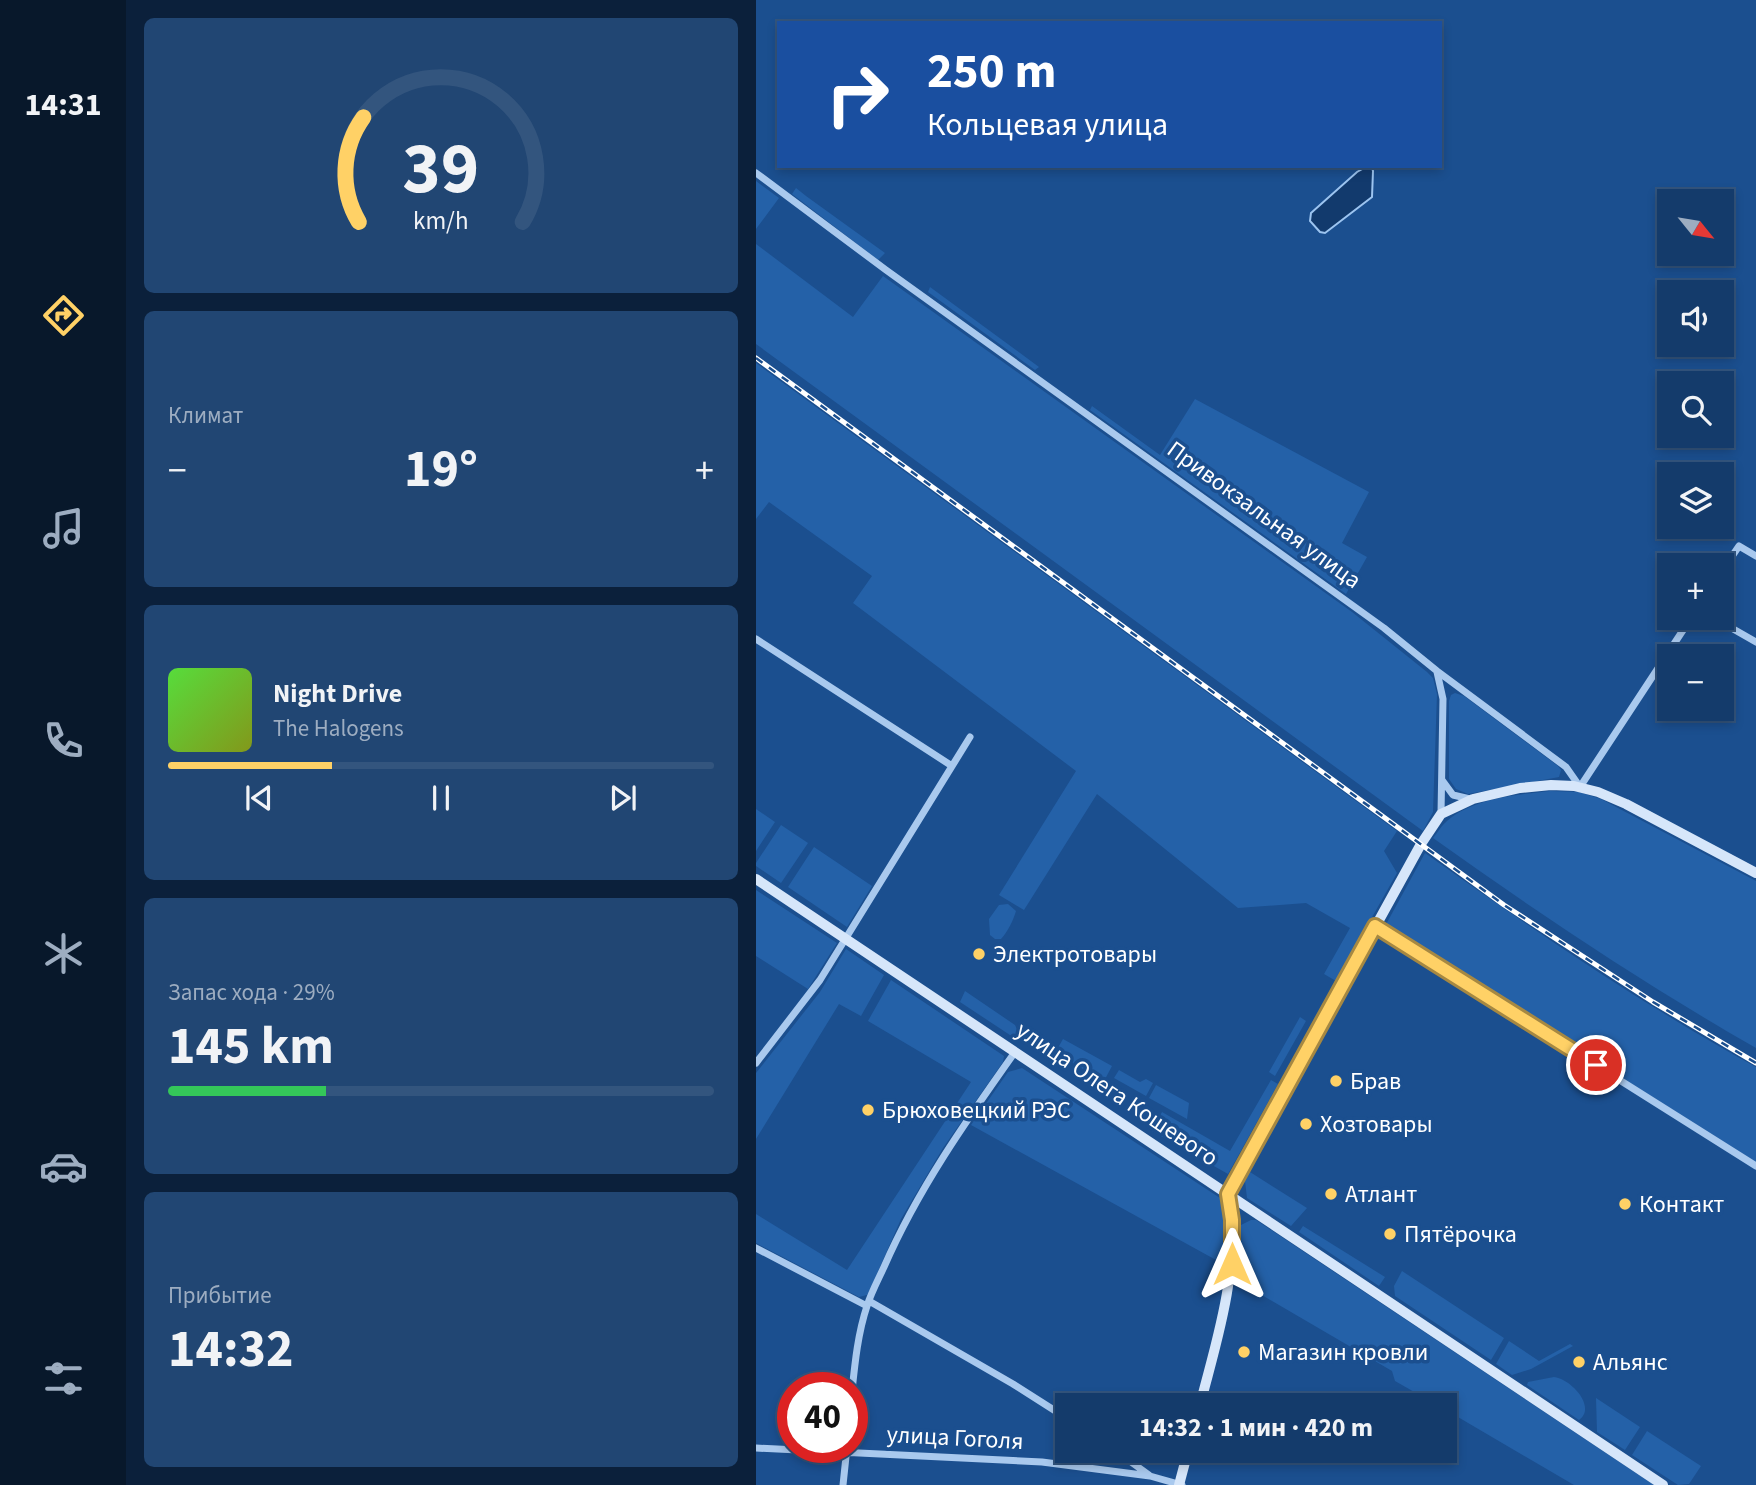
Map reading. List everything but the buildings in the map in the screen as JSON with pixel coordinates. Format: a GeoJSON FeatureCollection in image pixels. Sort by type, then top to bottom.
{"type":"FeatureCollection","features":[{"type":"Feature","properties":{"kind":"main road"},"geometry":{"type":"LineString","coordinates":[[1203,1393],[1230,1288],[1233,1244],[1228,1194],[1421,844],[1441,814],[1473,799],[1538,786],[1580,787]]}},
{"type":"Feature","properties":{"kind":"main road","name":"Привокзальная улица"},"geometry":{"type":"LineString","coordinates":[[1580,787],[1626,804],[1756,873]]}},
{"type":"Feature","properties":{"kind":"main road","name":"улица Олега Кошевого"},"geometry":{"type":"LineString","coordinates":[[756,879],[1663,1485]]}},
{"type":"Feature","properties":{"kind":"main road"},"geometry":{"type":"LineString","coordinates":[[1180,1485],[1185,1463]]}},
{"type":"Feature","properties":{"kind":"street","name":"Привокзальная улица"},"geometry":{"type":"LineString","coordinates":[[756,173],[886,270],[1347,600],[1566,767],[1580,787]]}},
{"type":"Feature","properties":{"kind":"street"},"geometry":{"type":"LineString","coordinates":[[1734,553],[1739,545],[1756,556]]}},
{"type":"Feature","properties":{"kind":"street"},"geometry":{"type":"LineString","coordinates":[[1734,629],[1756,642]]}},
{"type":"Feature","properties":{"kind":"street"},"geometry":{"type":"LineString","coordinates":[[1580,787],[1683,630]]}},
{"type":"Feature","properties":{"kind":"street"},"geometry":{"type":"LineString","coordinates":[[756,639],[952,766]]}},
{"type":"Feature","properties":{"kind":"street"},"geometry":{"type":"LineString","coordinates":[[1437,671],[1443,699],[1441,814]]}},
{"type":"Feature","properties":{"kind":"street"},"geometry":{"type":"LineString","coordinates":[[756,1063],[805,1001],[970,737]]}},
{"type":"Feature","properties":{"kind":"street"},"geometry":{"type":"LineString","coordinates":[[1441,780],[1452,795],[1473,799]]}},
{"type":"Feature","properties":{"kind":"street"},"geometry":{"type":"LineString","coordinates":[[1375,926],[1756,1166]]}},
{"type":"Feature","properties":{"kind":"street"},"geometry":{"type":"LineString","coordinates":[[855,1372],[868,1303],[916,1200],[964,1124],[1015,1052]]}},
{"type":"Feature","properties":{"kind":"street","name":"улица Гоголя"},"geometry":{"type":"LineString","coordinates":[[756,1248],[868,1303],[1013,1384],[1055,1411]]}},
{"type":"Feature","properties":{"kind":"street","name":"улица Гоголя"},"geometry":{"type":"LineString","coordinates":[[756,1448],[777,1448]]}},
{"type":"Feature","properties":{"kind":"street","name":"улица Гоголя"},"geometry":{"type":"LineString","coordinates":[[868,1450],[1042,1462],[1150,1476],[1180,1485]]}},
{"type":"Feature","properties":{"kind":"street"},"geometry":{"type":"LineString","coordinates":[[843,1485],[845,1463]]}},
{"type":"Feature","properties":{"kind":"street","name":"улица Гоголя"},"geometry":{"type":"LineString","coordinates":[[1132,1463],[1150,1476]]}},
{"type":"Feature","properties":{"kind":"shaded area"},"geometry":{"type":"Polygon","coordinates":[[[1372,168],[1372,197],[1325,233],[1320,232],[1310,221],[1311,213],[1357,172],[1372,168]]]}},
{"type":"Feature","properties":{"kind":"shaded area"},"geometry":{"type":"Polygon","coordinates":[[[756,181],[779,198],[756,229],[756,181]]]}},
{"type":"Feature","properties":{"kind":"shaded area"},"geometry":{"type":"Polygon","coordinates":[[[796,188],[885,253],[878,260],[792,194],[796,188]]]}},
{"type":"Feature","properties":{"kind":"shaded area"},"geometry":{"type":"Polygon","coordinates":[[[756,244],[853,317],[883,276],[1352,612],[1427,672],[1433,678],[1437,694],[1433,812],[1423,831],[756,344],[756,244]]]}},
{"type":"Feature","properties":{"kind":"shaded area"},"geometry":{"type":"Polygon","coordinates":[[[930,287],[1039,367],[1035,370],[928,292],[930,287]]]}},
{"type":"Feature","properties":{"kind":"shaded area"},"geometry":{"type":"Polygon","coordinates":[[[756,363],[1397,831],[1384,851],[1397,873],[1336,981],[1324,974],[1350,928],[1306,903],[1238,908],[1097,794],[1024,910],[999,895],[1076,771],[853,603],[872,576],[769,502],[756,519],[756,363]]]}},
{"type":"Feature","properties":{"kind":"shaded area"},"geometry":{"type":"Polygon","coordinates":[[[1195,399],[1369,492],[1342,543],[1367,557],[1346,594],[1090,410],[1092,406],[1160,455],[1195,399]]]}},
{"type":"Feature","properties":{"kind":"shaded area"},"geometry":{"type":"Polygon","coordinates":[[[1455,693],[1464,696],[1558,766],[1561,770],[1559,777],[1468,794],[1456,789],[1449,779],[1449,701],[1455,693]]]}},
{"type":"Feature","properties":{"kind":"shaded area"},"geometry":{"type":"Polygon","coordinates":[[[1550,791],[1579,792],[1601,799],[1756,881],[1756,1048],[1592,947],[1433,838],[1447,821],[1470,807],[1496,799],[1550,791]]]}},
{"type":"Feature","properties":{"kind":"shaded area"},"geometry":{"type":"Polygon","coordinates":[[[756,809],[775,822],[756,851],[756,809]]]}},
{"type":"Feature","properties":{"kind":"shaded area"},"geometry":{"type":"Polygon","coordinates":[[[781,825],[808,843],[781,883],[756,866],[756,863],[781,825]]]}},
{"type":"Feature","properties":{"kind":"shaded area"},"geometry":{"type":"Polygon","coordinates":[[[814,847],[872,886],[847,927],[788,887],[814,847]]]}},
{"type":"Feature","properties":{"kind":"shaded area"},"geometry":{"type":"Polygon","coordinates":[[[1425,853],[1588,965],[1671,1018],[1756,1067],[1756,1162],[1384,928],[1425,853]]]}},
{"type":"Feature","properties":{"kind":"shaded area"},"geometry":{"type":"Polygon","coordinates":[[[756,890],[837,943],[808,989],[756,956],[756,890]]]}},
{"type":"Feature","properties":{"kind":"shaded area"},"geometry":{"type":"Polygon","coordinates":[[[1008,904],[1016,911],[1015,915],[1004,936],[995,939],[990,935],[989,919],[999,905],[1008,904]]]}},
{"type":"Feature","properties":{"kind":"shaded area"},"geometry":{"type":"Polygon","coordinates":[[[846,949],[884,975],[861,1016],[839,1004],[756,1139],[756,1073],[820,992],[846,949]]]}},
{"type":"Feature","properties":{"kind":"shaded area"},"geometry":{"type":"Polygon","coordinates":[[[891,980],[1004,1056],[1003,1062],[943,1148],[901,1219],[869,1292],[859,1297],[756,1243],[756,1214],[847,1270],[971,1082],[868,1021],[891,980]]]}},
{"type":"Feature","properties":{"kind":"shaded area"},"geometry":{"type":"Polygon","coordinates":[[[965,991],[1015,1025],[1020,1036],[1016,1039],[960,1002],[965,991]]]}},
{"type":"Feature","properties":{"kind":"shaded area"},"geometry":{"type":"Polygon","coordinates":[[[1300,1017],[1306,1021],[1275,1076],[1269,1072],[1300,1017]]]}},
{"type":"Feature","properties":{"kind":"shaded area"},"geometry":{"type":"Polygon","coordinates":[[[1063,1039],[1112,1066],[1104,1081],[1055,1053],[1063,1039]]]}},
{"type":"Feature","properties":{"kind":"shaded area"},"geometry":{"type":"Polygon","coordinates":[[[1022,1068],[1220,1198],[1226,1210],[1224,1259],[1216,1260],[971,1125],[1008,1072],[1022,1068]]]}},
{"type":"Feature","properties":{"kind":"shaded area"},"geometry":{"type":"Polygon","coordinates":[[[1119,1070],[1140,1082],[1146,1079],[1153,1083],[1146,1096],[1114,1078],[1119,1070]]]}},
{"type":"Feature","properties":{"kind":"shaded area"},"geometry":{"type":"Polygon","coordinates":[[[1271,1080],[1278,1084],[1228,1174],[1152,1131],[1162,1112],[1230,1151],[1271,1080]]]}},
{"type":"Feature","properties":{"kind":"shaded area"},"geometry":{"type":"Polygon","coordinates":[[[1156,1085],[1189,1103],[1187,1119],[1149,1098],[1156,1085]]]}},
{"type":"Feature","properties":{"kind":"shaded area"},"geometry":{"type":"Polygon","coordinates":[[[1250,1172],[1307,1208],[1291,1226],[1247,1198],[1245,1181],[1250,1172]]]}},
{"type":"Feature","properties":{"kind":"shaded area"},"geometry":{"type":"Polygon","coordinates":[[[1256,1220],[1654,1485],[1574,1485],[1457,1416],[1457,1393],[1416,1393],[1395,1381],[1392,1371],[1236,1280],[1241,1225],[1256,1220]]]}},
{"type":"Feature","properties":{"kind":"shaded area"},"geometry":{"type":"Polygon","coordinates":[[[1303,1226],[1385,1277],[1379,1286],[1299,1232],[1303,1226]]]}},
{"type":"Feature","properties":{"kind":"shaded area"},"geometry":{"type":"Polygon","coordinates":[[[1402,1271],[1504,1338],[1491,1360],[1395,1296],[1394,1286],[1402,1271]]]}},
{"type":"Feature","properties":{"kind":"shaded area"},"geometry":{"type":"Polygon","coordinates":[[[1509,1341],[1539,1361],[1570,1344],[1573,1346],[1531,1369],[1512,1375],[1496,1364],[1509,1341]]]}},
{"type":"Feature","properties":{"kind":"shaded area"},"geometry":{"type":"Polygon","coordinates":[[[1554,1377],[1568,1383],[1580,1394],[1585,1408],[1584,1415],[1579,1420],[1527,1385],[1528,1382],[1554,1377]]]}},
{"type":"Feature","properties":{"kind":"shaded area"},"geometry":{"type":"Polygon","coordinates":[[[1596,1398],[1640,1427],[1625,1450],[1597,1432],[1596,1398]]]}},
{"type":"Feature","properties":{"kind":"shaded area"},"geometry":{"type":"Polygon","coordinates":[[[1647,1431],[1701,1466],[1689,1484],[1678,1485],[1632,1455],[1647,1431]]]}},
{"type":"Feature","properties":{"kind":"railway"},"geometry":{"type":"LineString","coordinates":[[756,358],[1504,905],[1653,1002],[1756,1063]]}},
{"type":"Feature","properties":{"kind":"place","name":"Электротовары"},"geometry":{"type":"Point","coordinates":[979,954]}},
{"type":"Feature","properties":{"kind":"place","name":"Брав"},"geometry":{"type":"Point","coordinates":[1336,1081]}},
{"type":"Feature","properties":{"kind":"place","name":"Брюховецкий РЭС"},"geometry":{"type":"Point","coordinates":[868,1110]}},
{"type":"Feature","properties":{"kind":"place","name":"Хозтовары"},"geometry":{"type":"Point","coordinates":[1306,1124]}},
{"type":"Feature","properties":{"kind":"place","name":"Атлант"},"geometry":{"type":"Point","coordinates":[1331,1194]}},
{"type":"Feature","properties":{"kind":"place","name":"Контакт"},"geometry":{"type":"Point","coordinates":[1625,1204]}},
{"type":"Feature","properties":{"kind":"place","name":"Пятёрочка"},"geometry":{"type":"Point","coordinates":[1390,1234]}},
{"type":"Feature","properties":{"kind":"place","name":"Магазин кровли"},"geometry":{"type":"Point","coordinates":[1244,1352]}},
{"type":"Feature","properties":{"kind":"place","name":"Альянс"},"geometry":{"type":"Point","coordinates":[1579,1362]}},
{"type":"Feature","properties":{"kind":"route"},"geometry":{"type":"LineString","coordinates":[[1232,1264],[1232,1220],[1228,1194],[1375,926],[1596,1065]]}}]}
